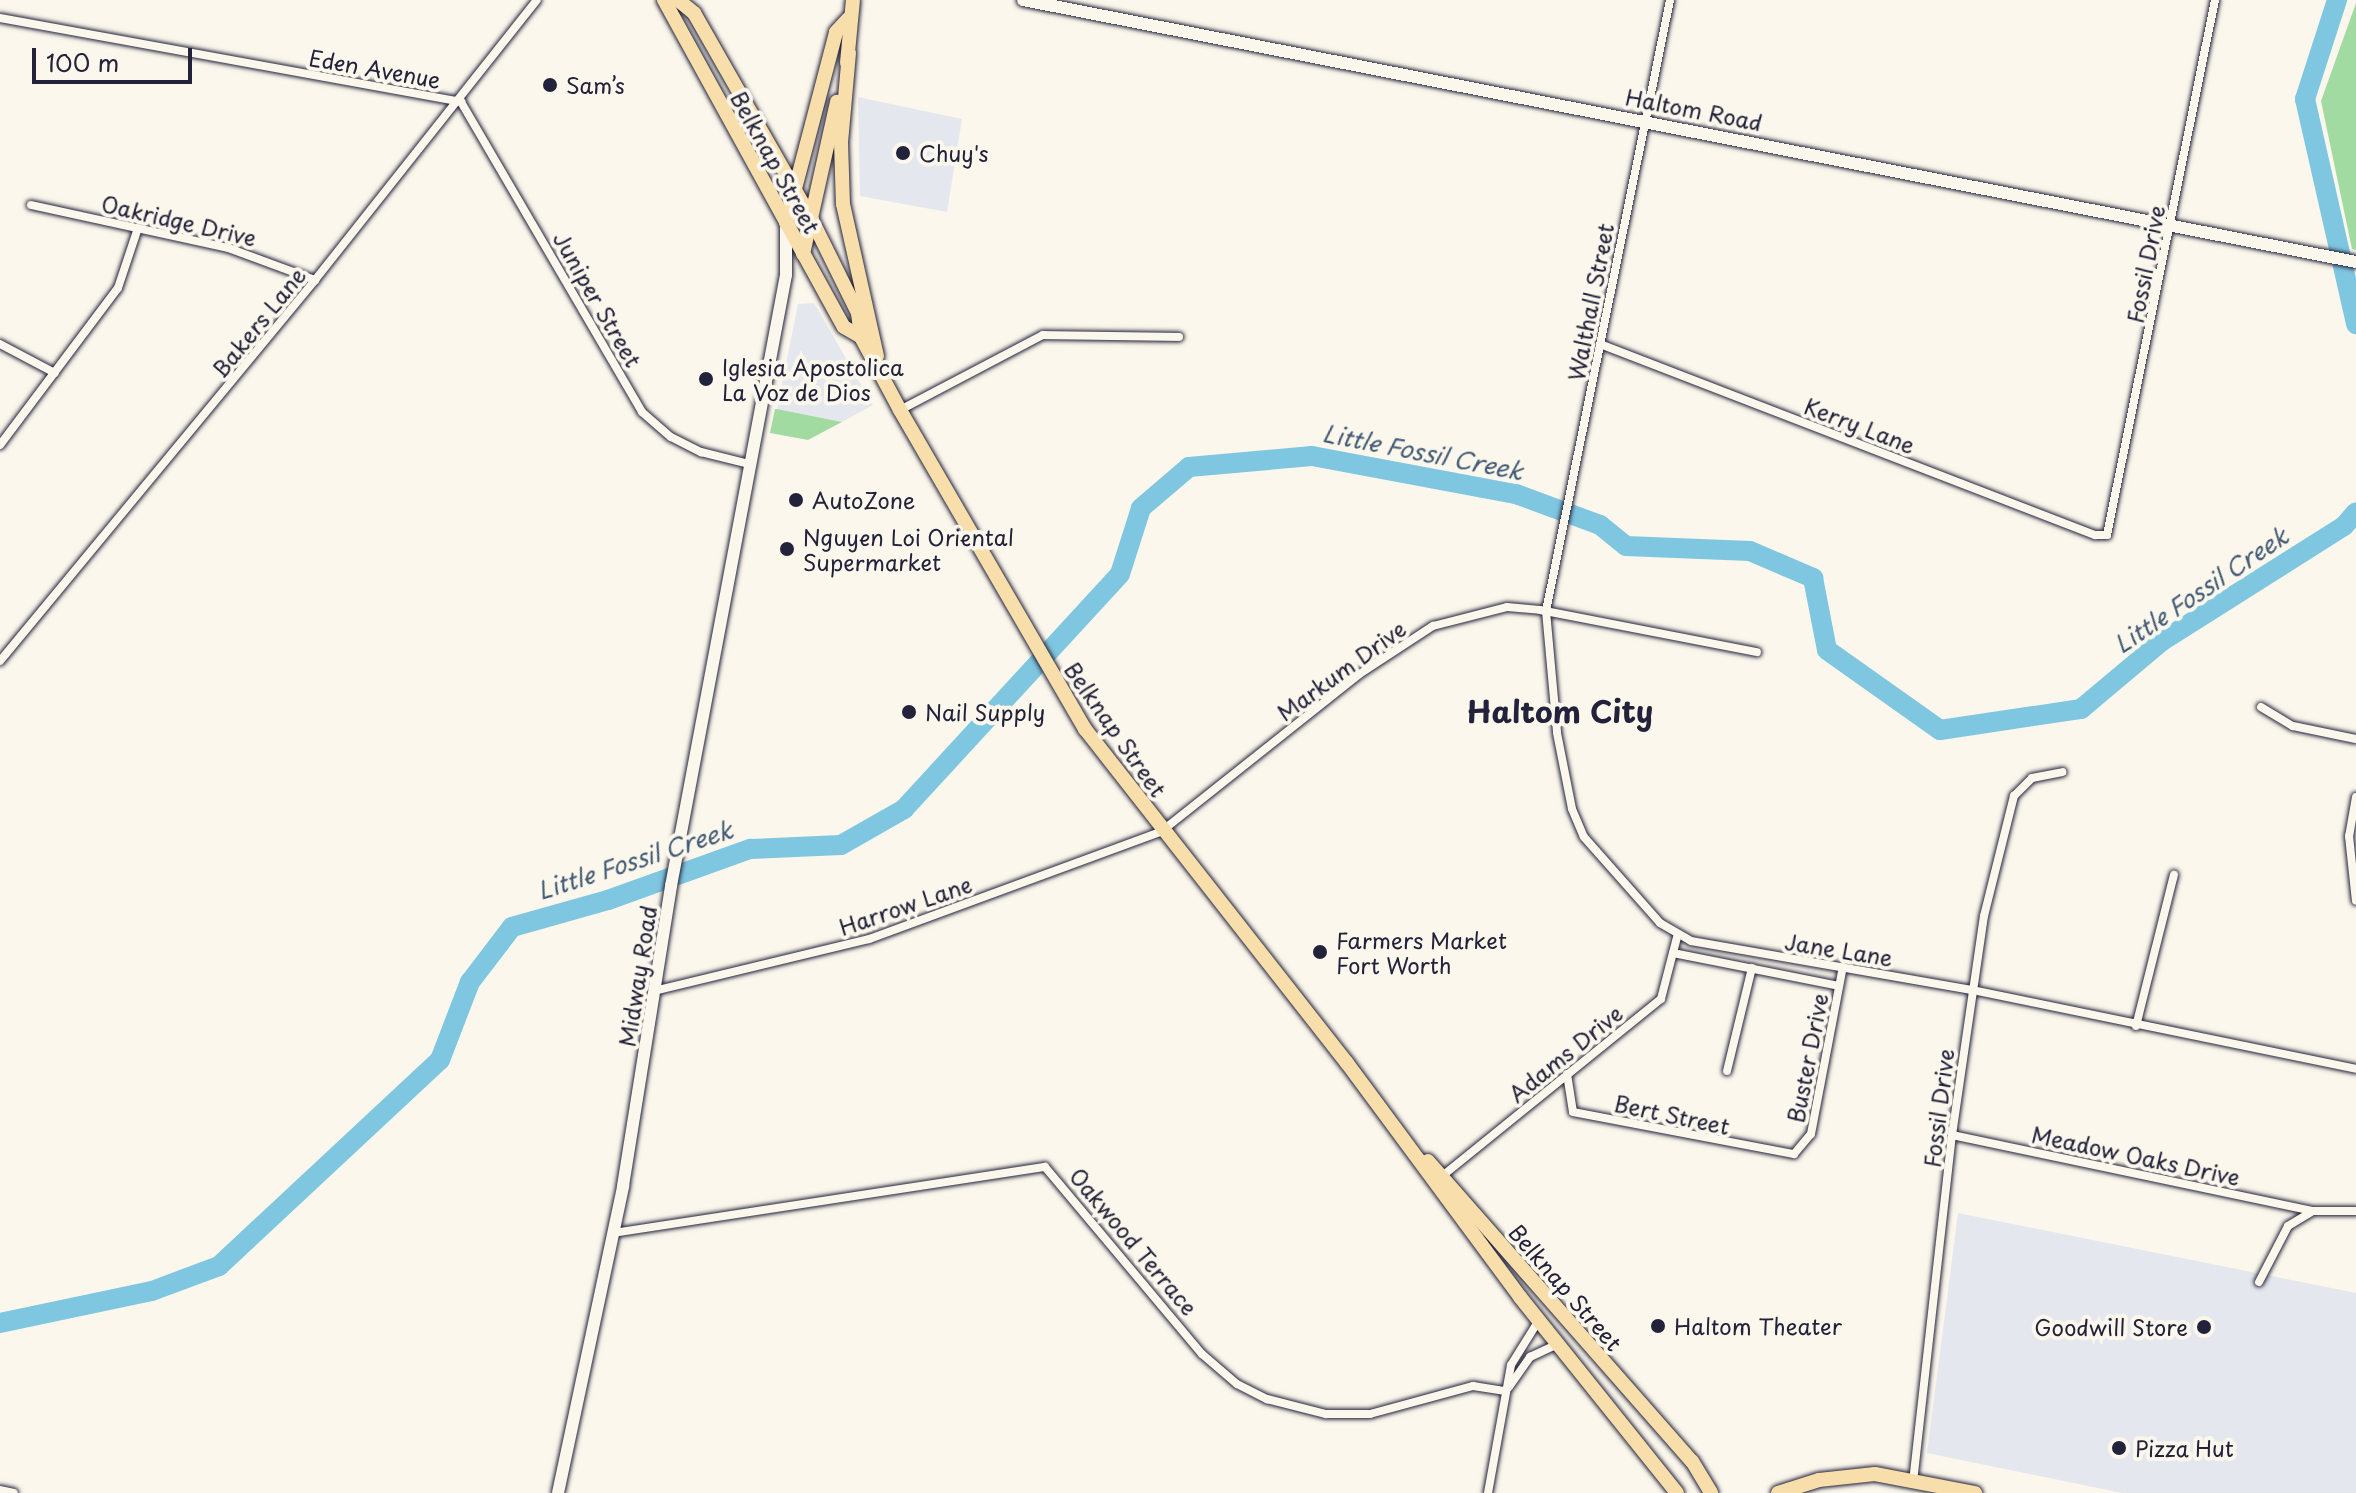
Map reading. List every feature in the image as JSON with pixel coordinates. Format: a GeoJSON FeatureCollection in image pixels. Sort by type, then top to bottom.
{"type":"FeatureCollection","features":[{"type":"Feature","properties":{"kind":"main road","name":"Belknap Street"},"geometry":{"type":"LineString","coordinates":[[664,0],[844,327],[861,337]]}},
{"type":"Feature","properties":{"kind":"main road","name":"Belknap Street"},"geometry":{"type":"LineString","coordinates":[[678,0],[694,13],[812,220],[858,313],[861,337],[1058,686],[1162,831],[1385,1113],[1539,1320],[1677,1493]]}},
{"type":"Feature","properties":{"kind":"main road"},"geometry":{"type":"LineString","coordinates":[[786,223],[836,32],[848,19],[853,0]]}},
{"type":"Feature","properties":{"kind":"main road","name":"Haltom Road"},"geometry":{"type":"LineString","coordinates":[[1023,0],[2356,262]]}},
{"type":"Feature","properties":{"kind":"main road"},"geometry":{"type":"LineString","coordinates":[[803,254],[853,37],[848,19]]}},
{"type":"Feature","properties":{"kind":"main road"},"geometry":{"type":"LineString","coordinates":[[849,53],[841,142],[843,204],[882,376]]}},
{"type":"Feature","properties":{"kind":"main road"},"geometry":{"type":"LineString","coordinates":[[811,124],[831,129]]}},
{"type":"Feature","properties":{"kind":"main road"},"geometry":{"type":"LineString","coordinates":[[776,158],[793,161],[807,141]]}},
{"type":"Feature","properties":{"kind":"main road","name":"Midway Road"},"geometry":{"type":"LineString","coordinates":[[558,1493],[613,1233],[678,847],[786,275],[786,223]]}},
{"type":"Feature","properties":{"kind":"main road","name":"Midway Road"},"geometry":{"type":"LineString","coordinates":[[786,275],[803,254]]}},
{"type":"Feature","properties":{"kind":"main road","name":"Belknap Street"},"geometry":{"type":"LineString","coordinates":[[1385,1113],[1692,1461],[1711,1493]]}},
{"type":"Feature","properties":{"kind":"main road"},"geometry":{"type":"LineString","coordinates":[[1778,1493],[1819,1480],[1875,1474],[1910,1489],[1975,1493]]}},
{"type":"Feature","properties":{"kind":"street","name":"Bakers Lane"},"geometry":{"type":"LineString","coordinates":[[0,661],[461,102],[537,0]]}},
{"type":"Feature","properties":{"kind":"street","name":"Walthall Street"},"geometry":{"type":"LineString","coordinates":[[1546,611],[1670,0]]}},
{"type":"Feature","properties":{"kind":"street","name":"Fossil Drive"},"geometry":{"type":"LineString","coordinates":[[2107,535],[2215,0]]}},
{"type":"Feature","properties":{"kind":"street","name":"Eden Avenue"},"geometry":{"type":"LineString","coordinates":[[0,18],[461,102]]}},
{"type":"Feature","properties":{"kind":"street","name":"Juniper Street"},"geometry":{"type":"LineString","coordinates":[[461,102],[642,412],[671,437],[701,452],[749,464]]}},
{"type":"Feature","properties":{"kind":"street","name":"Oakridge Drive"},"geometry":{"type":"LineString","coordinates":[[31,205],[228,248],[315,280]]}},
{"type":"Feature","properties":{"kind":"street"},"geometry":{"type":"LineString","coordinates":[[0,445],[118,288],[138,228]]}},
{"type":"Feature","properties":{"kind":"street"},"geometry":{"type":"LineString","coordinates":[[900,410],[1043,335],[1179,337]]}},
{"type":"Feature","properties":{"kind":"street"},"geometry":{"type":"LineString","coordinates":[[0,344],[55,373]]}},
{"type":"Feature","properties":{"kind":"street","name":"Kerry Lane"},"geometry":{"type":"LineString","coordinates":[[1600,344],[2095,535],[2107,535]]}},
{"type":"Feature","properties":{"kind":"street","name":"Markum Drive"},"geometry":{"type":"LineString","coordinates":[[1162,831],[1358,675],[1433,626],[1507,607],[1546,611],[1757,652]]}},
{"type":"Feature","properties":{"kind":"street"},"geometry":{"type":"LineString","coordinates":[[1546,611],[1548,676],[1576,822],[1606,866],[1677,937]]}},
{"type":"Feature","properties":{"kind":"street"},"geometry":{"type":"LineString","coordinates":[[2261,707],[2293,726],[2356,739]]}},
{"type":"Feature","properties":{"kind":"street","name":"Fossil Drive"},"geometry":{"type":"LineString","coordinates":[[1910,1489],[1952,1135],[1984,916],[2014,796],[2032,778],[2062,772]]}},
{"type":"Feature","properties":{"kind":"street"},"geometry":{"type":"LineString","coordinates":[[2356,797],[2349,836],[2356,901]]}},
{"type":"Feature","properties":{"kind":"street","name":"Harrow Lane"},"geometry":{"type":"LineString","coordinates":[[654,991],[869,939],[1162,831]]}},
{"type":"Feature","properties":{"kind":"street"},"geometry":{"type":"LineString","coordinates":[[2136,1026],[2174,875]]}},
{"type":"Feature","properties":{"kind":"street","name":"Adams Drive"},"geometry":{"type":"LineString","coordinates":[[1441,1177],[1661,999],[1677,953],[1677,937]]}},
{"type":"Feature","properties":{"kind":"street","name":"Jane Lane"},"geometry":{"type":"LineString","coordinates":[[1677,937],[1972,990],[2356,1069]]}},
{"type":"Feature","properties":{"kind":"street"},"geometry":{"type":"LineString","coordinates":[[1677,953],[1840,982]]}},
{"type":"Feature","properties":{"kind":"street","name":"Buster Drive"},"geometry":{"type":"LineString","coordinates":[[1800,1151],[1811,1134],[1843,967]]}},
{"type":"Feature","properties":{"kind":"street"},"geometry":{"type":"LineString","coordinates":[[1727,1071],[1752,968]]}},
{"type":"Feature","properties":{"kind":"street","name":"Bert Street"},"geometry":{"type":"LineString","coordinates":[[1567,1074],[1573,1112],[1774,1153],[1800,1151]]}},
{"type":"Feature","properties":{"kind":"street","name":"Meadow Oaks Drive"},"geometry":{"type":"LineString","coordinates":[[1952,1135],[2312,1211],[2356,1211]]}},
{"type":"Feature","properties":{"kind":"street","name":"Oakwood Terrace"},"geometry":{"type":"LineString","coordinates":[[613,1233],[1045,1167],[1202,1354],[1237,1384],[1267,1399],[1326,1414],[1370,1414],[1473,1386],[1506,1391]]}},
{"type":"Feature","properties":{"kind":"street"},"geometry":{"type":"LineString","coordinates":[[2259,1282],[2288,1226],[2312,1211]]}},
{"type":"Feature","properties":{"kind":"street"},"geometry":{"type":"LineString","coordinates":[[1488,1493],[1515,1357],[1539,1320]]}},
{"type":"Feature","properties":{"kind":"street"},"geometry":{"type":"LineString","coordinates":[[1506,1391],[1530,1357],[1558,1344]]}},
{"type":"Feature","properties":{"kind":"street"},"geometry":{"type":"LineString","coordinates":[[0,1490],[14,1493]]}},
{"type":"Feature","properties":{"kind":"shaded area"},"geometry":{"type":"Polygon","coordinates":[[[858,97],[962,119],[947,212],[860,196],[858,97]]]}},
{"type":"Feature","properties":{"kind":"shaded area"},"geometry":{"type":"Polygon","coordinates":[[[814,303],[873,405],[842,422],[777,409],[798,304],[814,303]]]}},
{"type":"Feature","properties":{"kind":"shaded area"},"geometry":{"type":"Polygon","coordinates":[[[1958,1213],[2356,1293],[2356,1493],[2122,1493],[1927,1453],[1958,1213]]]}},
{"type":"Feature","properties":{"kind":"green space"},"geometry":{"type":"Polygon","coordinates":[[[2356,3],[2356,250],[2352,249],[2321,101],[2356,3]]]}},
{"type":"Feature","properties":{"kind":"green space"},"geometry":{"type":"Polygon","coordinates":[[[775,409],[842,422],[808,440],[770,433],[775,409]]]}},
{"type":"Feature","properties":{"kind":"waterway","name":"Little Fossil Creek"},"geometry":{"type":"LineString","coordinates":[[2337,0],[2305,99],[2356,324]]}},
{"type":"Feature","properties":{"kind":"waterway","name":"Little Fossil Creek"},"geometry":{"type":"LineString","coordinates":[[0,1323],[152,1291],[219,1266],[440,1060],[470,982],[512,927],[608,900],[750,849],[841,845],[904,809],[1120,574],[1141,508],[1189,467],[1312,456],[1516,494],[1600,525],[1626,546],[1750,551],[1813,578],[1827,650],[1940,730],[2081,709],[2162,641],[2344,526],[2356,512]]}},
{"type":"Feature","properties":{"kind":"place","name":"Sam’s"},"geometry":{"type":"Point","coordinates":[550,85]}},
{"type":"Feature","properties":{"kind":"place","name":"Chuy's"},"geometry":{"type":"Point","coordinates":[903,153]}},
{"type":"Feature","properties":{"kind":"place","name":"Iglesia Apostolica La Voz de Dios"},"geometry":{"type":"Point","coordinates":[706,379]}},
{"type":"Feature","properties":{"kind":"place","name":"AutoZone"},"geometry":{"type":"Point","coordinates":[796,500]}},
{"type":"Feature","properties":{"kind":"place","name":"Nguyen Loi Oriental Supermarket"},"geometry":{"type":"Point","coordinates":[787,549]}},
{"type":"Feature","properties":{"kind":"place","name":"Nail Supply"},"geometry":{"type":"Point","coordinates":[909,712]}},
{"type":"Feature","properties":{"kind":"place","name":"Farmers Market Fort Worth"},"geometry":{"type":"Point","coordinates":[1320,952]}},
{"type":"Feature","properties":{"kind":"place","name":"Haltom Theater"},"geometry":{"type":"Point","coordinates":[1658,1326]}},
{"type":"Feature","properties":{"kind":"place","name":"Goodwill Store"},"geometry":{"type":"Point","coordinates":[2204,1327]}},
{"type":"Feature","properties":{"kind":"place","name":"Pizza Hut"},"geometry":{"type":"Point","coordinates":[2119,1448]}},
{"type":"Feature","properties":{"kind":"district","name":"Haltom City"},"geometry":{"type":"Point","coordinates":[1560,711]}}]}
